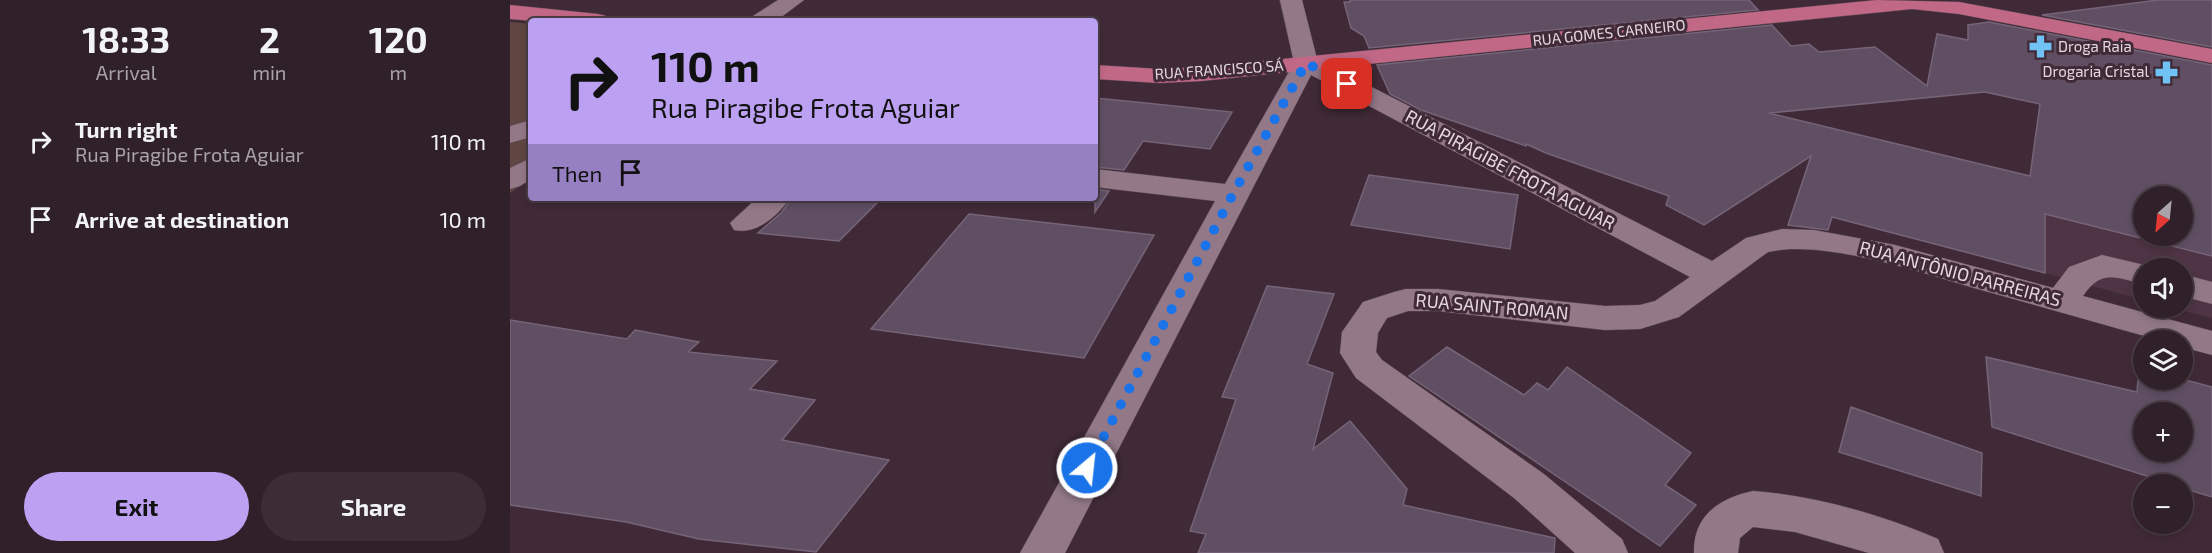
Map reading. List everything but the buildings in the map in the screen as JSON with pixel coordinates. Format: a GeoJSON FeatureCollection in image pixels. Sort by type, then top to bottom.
{"type":"FeatureCollection","features":[{"type":"Feature","properties":{"kind":"main road","name":"RUA GOMES CARNEIRO"},"geometry":{"type":"LineString","coordinates":[[1306,63],[1912,1],[2212,56]]}},
{"type":"Feature","properties":{"kind":"main road"},"geometry":{"type":"LineString","coordinates":[[510,12],[569,18]]}},
{"type":"Feature","properties":{"kind":"main road","name":"RUA FRANCISCO SÁ"},"geometry":{"type":"LineString","coordinates":[[1098,72],[1159,76],[1306,63]]}},
{"type":"Feature","properties":{"kind":"street"},"geometry":{"type":"LineString","coordinates":[[765,18],[793,0]]}},
{"type":"Feature","properties":{"kind":"street"},"geometry":{"type":"LineString","coordinates":[[1042,553],[1233,194],[1306,63],[1291,0]]}},
{"type":"Feature","properties":{"kind":"street","name":"RUA PIRAGIBE FROTA AGUIAR"},"geometry":{"type":"LineString","coordinates":[[1306,63],[1714,276]]}},
{"type":"Feature","properties":{"kind":"street"},"geometry":{"type":"LineString","coordinates":[[510,135],[528,129]]}},
{"type":"Feature","properties":{"kind":"street"},"geometry":{"type":"LineString","coordinates":[[510,180],[528,169]]}},
{"type":"Feature","properties":{"kind":"street"},"geometry":{"type":"LineString","coordinates":[[1098,178],[1233,194]]}},
{"type":"Feature","properties":{"kind":"street"},"geometry":{"type":"LineString","coordinates":[[745,223],[771,201]]}},
{"type":"Feature","properties":{"kind":"street","name":"RUA ANTÔNIO PARREIRAS"},"geometry":{"type":"LineString","coordinates":[[1714,276],[1757,245],[1782,239],[1814,240],[1895,255],[2212,343]]}},
{"type":"Feature","properties":{"kind":"street"},"geometry":{"type":"LineString","coordinates":[[2061,301],[2081,274],[2103,265],[2133,272]]}},
{"type":"Feature","properties":{"kind":"street","name":"RUA SAINT ROMAN"},"geometry":{"type":"LineString","coordinates":[[1606,553],[1529,486],[1369,369],[1358,353],[1360,332],[1375,310],[1406,300],[1438,300],[1605,318],[1640,317],[1667,309],[1714,276]]}},
{"type":"Feature","properties":{"kind":"street"},"geometry":{"type":"LineString","coordinates":[[2193,288],[2212,293]]}},
{"type":"Feature","properties":{"kind":"street"},"geometry":{"type":"LineString","coordinates":[[1716,553],[1720,528],[1740,511],[1774,509],[1902,544],[1922,553]]}},
{"type":"Feature","properties":{"kind":"shaded area"},"geometry":{"type":"Polygon","coordinates":[[[510,22],[528,24],[528,180],[510,193],[510,22]]]}},
{"type":"Feature","properties":{"kind":"shaded area"},"geometry":{"type":"Polygon","coordinates":[[[2044,168],[2133,189],[2133,246],[2193,246],[2193,226],[2212,208],[2212,318],[2193,313],[2193,258],[2133,258],[2133,297],[2045,273],[2044,168]]]}},
{"type":"Feature","properties":{"kind":"place","name":"Droga Raia"},"geometry":{"type":"Point","coordinates":[2040,47]}},
{"type":"Feature","properties":{"kind":"place","name":"Drogaria Cristal"},"geometry":{"type":"Point","coordinates":[2167,72]}},
{"type":"Feature","properties":{"kind":"route"},"geometry":{"type":"LineString","coordinates":[[1087,468],[1233,194],[1306,63],[1347,84]]}}]}
